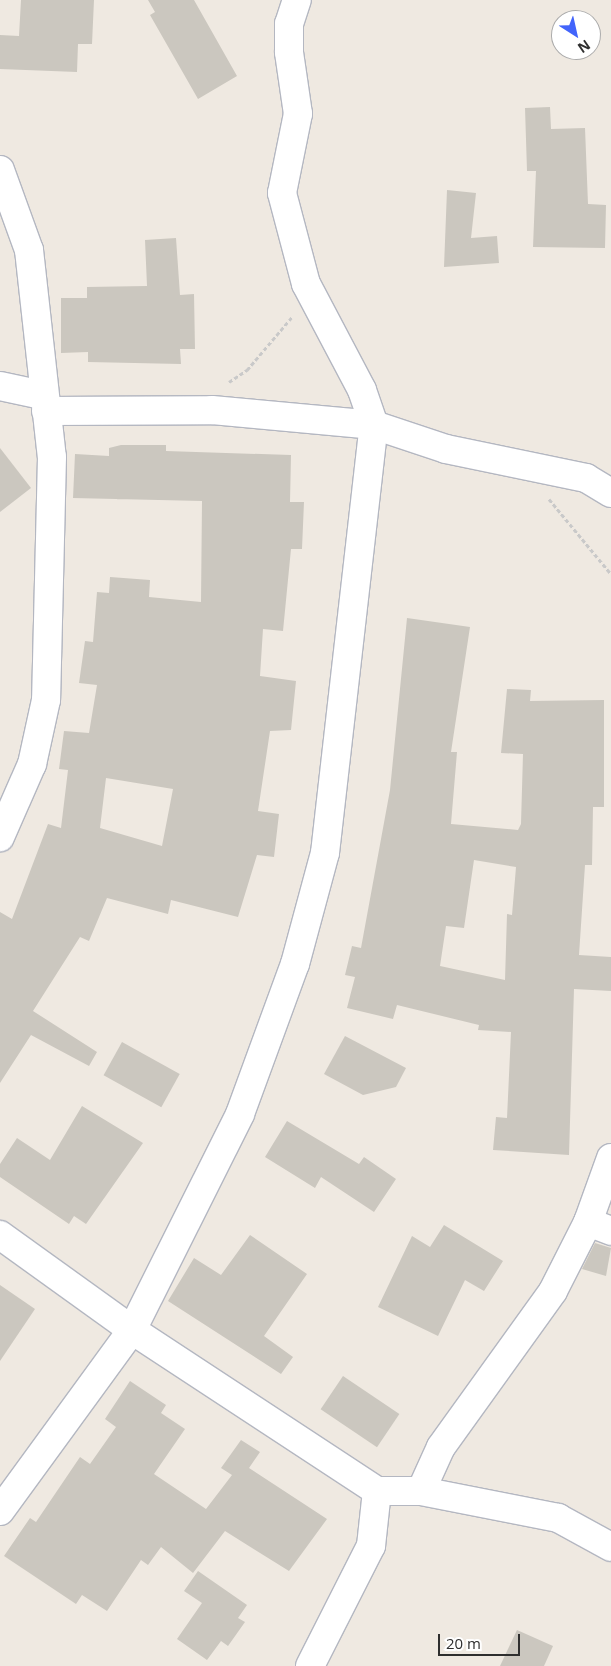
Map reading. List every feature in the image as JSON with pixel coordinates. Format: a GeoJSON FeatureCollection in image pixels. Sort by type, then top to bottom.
{"type":"FeatureCollection","features":[{"type":"Feature","properties":{"kind":"street"},"geometry":{"type":"LineString","coordinates":[[0,1511],[132,1330],[240,1114],[295,964],[325,853],[374,425],[362,390],[306,284],[282,194],[298,114],[289,52],[289,24],[297,0]]}},
{"type":"Feature","properties":{"kind":"street"},"geometry":{"type":"LineString","coordinates":[[0,170],[28,250],[44,403],[52,457],[46,700],[32,764],[0,837]]}},
{"type":"Feature","properties":{"kind":"street"},"geometry":{"type":"LineString","coordinates":[[0,386],[44,403],[212,410],[374,425],[514,466],[586,478],[611,492]]}},
{"type":"Feature","properties":{"kind":"street"},"geometry":{"type":"LineString","coordinates":[[421,1491],[441,1447],[599,1227],[611,1158]]}},
{"type":"Feature","properties":{"kind":"street"},"geometry":{"type":"LineString","coordinates":[[0,1235],[132,1330],[377,1491],[421,1491],[558,1518],[611,1547]]}},
{"type":"Feature","properties":{"kind":"street"},"geometry":{"type":"LineString","coordinates":[[310,1666],[371,1546],[377,1491]]}},
{"type":"Feature","properties":{"kind":"path"},"geometry":{"type":"LineString","coordinates":[[224,385],[247,370],[291,318],[306,284]]}},
{"type":"Feature","properties":{"kind":"path"},"geometry":{"type":"LineString","coordinates":[[514,466],[611,574]]}},
{"type":"Feature","properties":{"kind":"building"},"geometry":{"type":"Polygon","coordinates":[[[21,0],[94,0],[92,44],[78,44],[77,72],[0,69],[0,35],[19,36],[21,0]]]}},
{"type":"Feature","properties":{"kind":"building"},"geometry":{"type":"Polygon","coordinates":[[[148,0],[194,0],[237,76],[198,99],[150,15],[155,12],[148,0]]]}},
{"type":"Feature","properties":{"kind":"building"},"geometry":{"type":"Polygon","coordinates":[[[550,107],[551,129],[585,128],[588,204],[606,205],[605,248],[533,247],[536,171],[527,171],[525,108],[550,107]]]}},
{"type":"Feature","properties":{"kind":"building"},"geometry":{"type":"Polygon","coordinates":[[[447,190],[476,193],[471,238],[497,236],[499,263],[444,267],[447,190]]]}},
{"type":"Feature","properties":{"kind":"building"},"geometry":{"type":"Polygon","coordinates":[[[176,238],[180,295],[194,294],[195,349],[180,349],[181,364],[88,362],[88,352],[61,353],[61,298],[87,298],[87,287],[147,286],[145,240],[176,238]]]}},
{"type":"Feature","properties":{"kind":"building"},"geometry":{"type":"Polygon","coordinates":[[[121,445],[166,445],[166,451],[291,455],[290,502],[304,502],[302,549],[291,549],[283,631],[263,629],[260,676],[296,681],[291,730],[270,731],[258,811],[279,814],[274,857],[257,855],[238,917],[171,900],[168,914],[107,898],[89,941],[80,937],[33,1011],[97,1052],[89,1066],[31,1035],[0,1083],[0,912],[12,919],[48,824],[61,828],[68,770],[59,769],[64,731],[89,733],[97,685],[79,683],[85,641],[93,642],[97,592],[109,593],[110,577],[150,580],[149,597],[201,602],[202,501],[73,498],[75,454],[109,456],[109,448],[121,445]],[[106,778],[100,828],[162,846],[173,789],[106,778]]]}},
{"type":"Feature","properties":{"kind":"building"},"geometry":{"type":"Polygon","coordinates":[[[0,448],[31,488],[0,512],[0,448]]]}},
{"type":"Feature","properties":{"kind":"building"},"geometry":{"type":"Polygon","coordinates":[[[407,618],[470,627],[451,752],[457,752],[451,824],[518,830],[521,824],[523,754],[501,753],[507,689],[531,690],[530,701],[604,700],[604,807],[593,807],[592,865],[585,865],[579,955],[611,957],[611,991],[574,989],[569,1155],[493,1150],[496,1117],[507,1118],[511,1032],[478,1030],[479,1025],[397,1005],[393,1019],[347,1008],[355,977],[345,975],[352,946],[361,948],[390,790],[407,618]],[[474,860],[464,928],[446,926],[440,966],[505,980],[507,914],[512,915],[516,867],[474,860]]]}},
{"type":"Feature","properties":{"kind":"building"},"geometry":{"type":"Polygon","coordinates":[[[345,1036],[406,1068],[396,1087],[363,1095],[324,1074],[345,1036]]]}},
{"type":"Feature","properties":{"kind":"building"},"geometry":{"type":"Polygon","coordinates":[[[122,1042],[180,1074],[161,1107],[104,1075],[122,1042]]]}},
{"type":"Feature","properties":{"kind":"building"},"geometry":{"type":"Polygon","coordinates":[[[82,1106],[143,1143],[86,1224],[74,1216],[69,1224],[0,1177],[0,1164],[17,1138],[50,1160],[82,1106]]]}},
{"type":"Feature","properties":{"kind":"building"},"geometry":{"type":"Polygon","coordinates":[[[287,1121],[359,1164],[364,1157],[396,1179],[374,1212],[321,1177],[315,1188],[265,1157],[287,1121]]]}},
{"type":"Feature","properties":{"kind":"building"},"geometry":{"type":"Polygon","coordinates":[[[444,1225],[503,1261],[484,1291],[465,1280],[438,1336],[378,1307],[412,1236],[430,1247],[444,1225]]]}},
{"type":"Feature","properties":{"kind":"building"},"geometry":{"type":"Polygon","coordinates":[[[250,1235],[307,1274],[264,1336],[293,1357],[281,1374],[168,1301],[194,1258],[221,1275],[250,1235]]]}},
{"type":"Feature","properties":{"kind":"building"},"geometry":{"type":"Polygon","coordinates":[[[595,1243],[611,1248],[606,1276],[582,1269],[595,1243]]]}},
{"type":"Feature","properties":{"kind":"building"},"geometry":{"type":"Polygon","coordinates":[[[0,1285],[35,1309],[0,1361],[0,1285]]]}},
{"type":"Feature","properties":{"kind":"building"},"geometry":{"type":"Polygon","coordinates":[[[343,1376],[399,1414],[377,1447],[321,1409],[343,1376]]]}},
{"type":"Feature","properties":{"kind":"building"},"geometry":{"type":"Polygon","coordinates":[[[130,1381],[166,1405],[161,1413],[185,1429],[154,1474],[206,1509],[232,1475],[221,1468],[241,1440],[260,1452],[249,1468],[327,1519],[289,1571],[225,1531],[193,1573],[161,1547],[148,1565],[141,1560],[107,1611],[82,1595],[76,1604],[4,1556],[30,1518],[36,1522],[80,1457],[90,1464],[116,1427],[105,1419],[130,1381]]]}},
{"type":"Feature","properties":{"kind":"building"},"geometry":{"type":"Polygon","coordinates":[[[198,1571],[247,1605],[238,1618],[245,1622],[228,1646],[221,1641],[207,1660],[177,1639],[202,1603],[184,1591],[198,1571]]]}},
{"type":"Feature","properties":{"kind":"building"},"geometry":{"type":"Polygon","coordinates":[[[517,1630],[553,1646],[544,1666],[500,1666],[517,1630]]]}}]}
